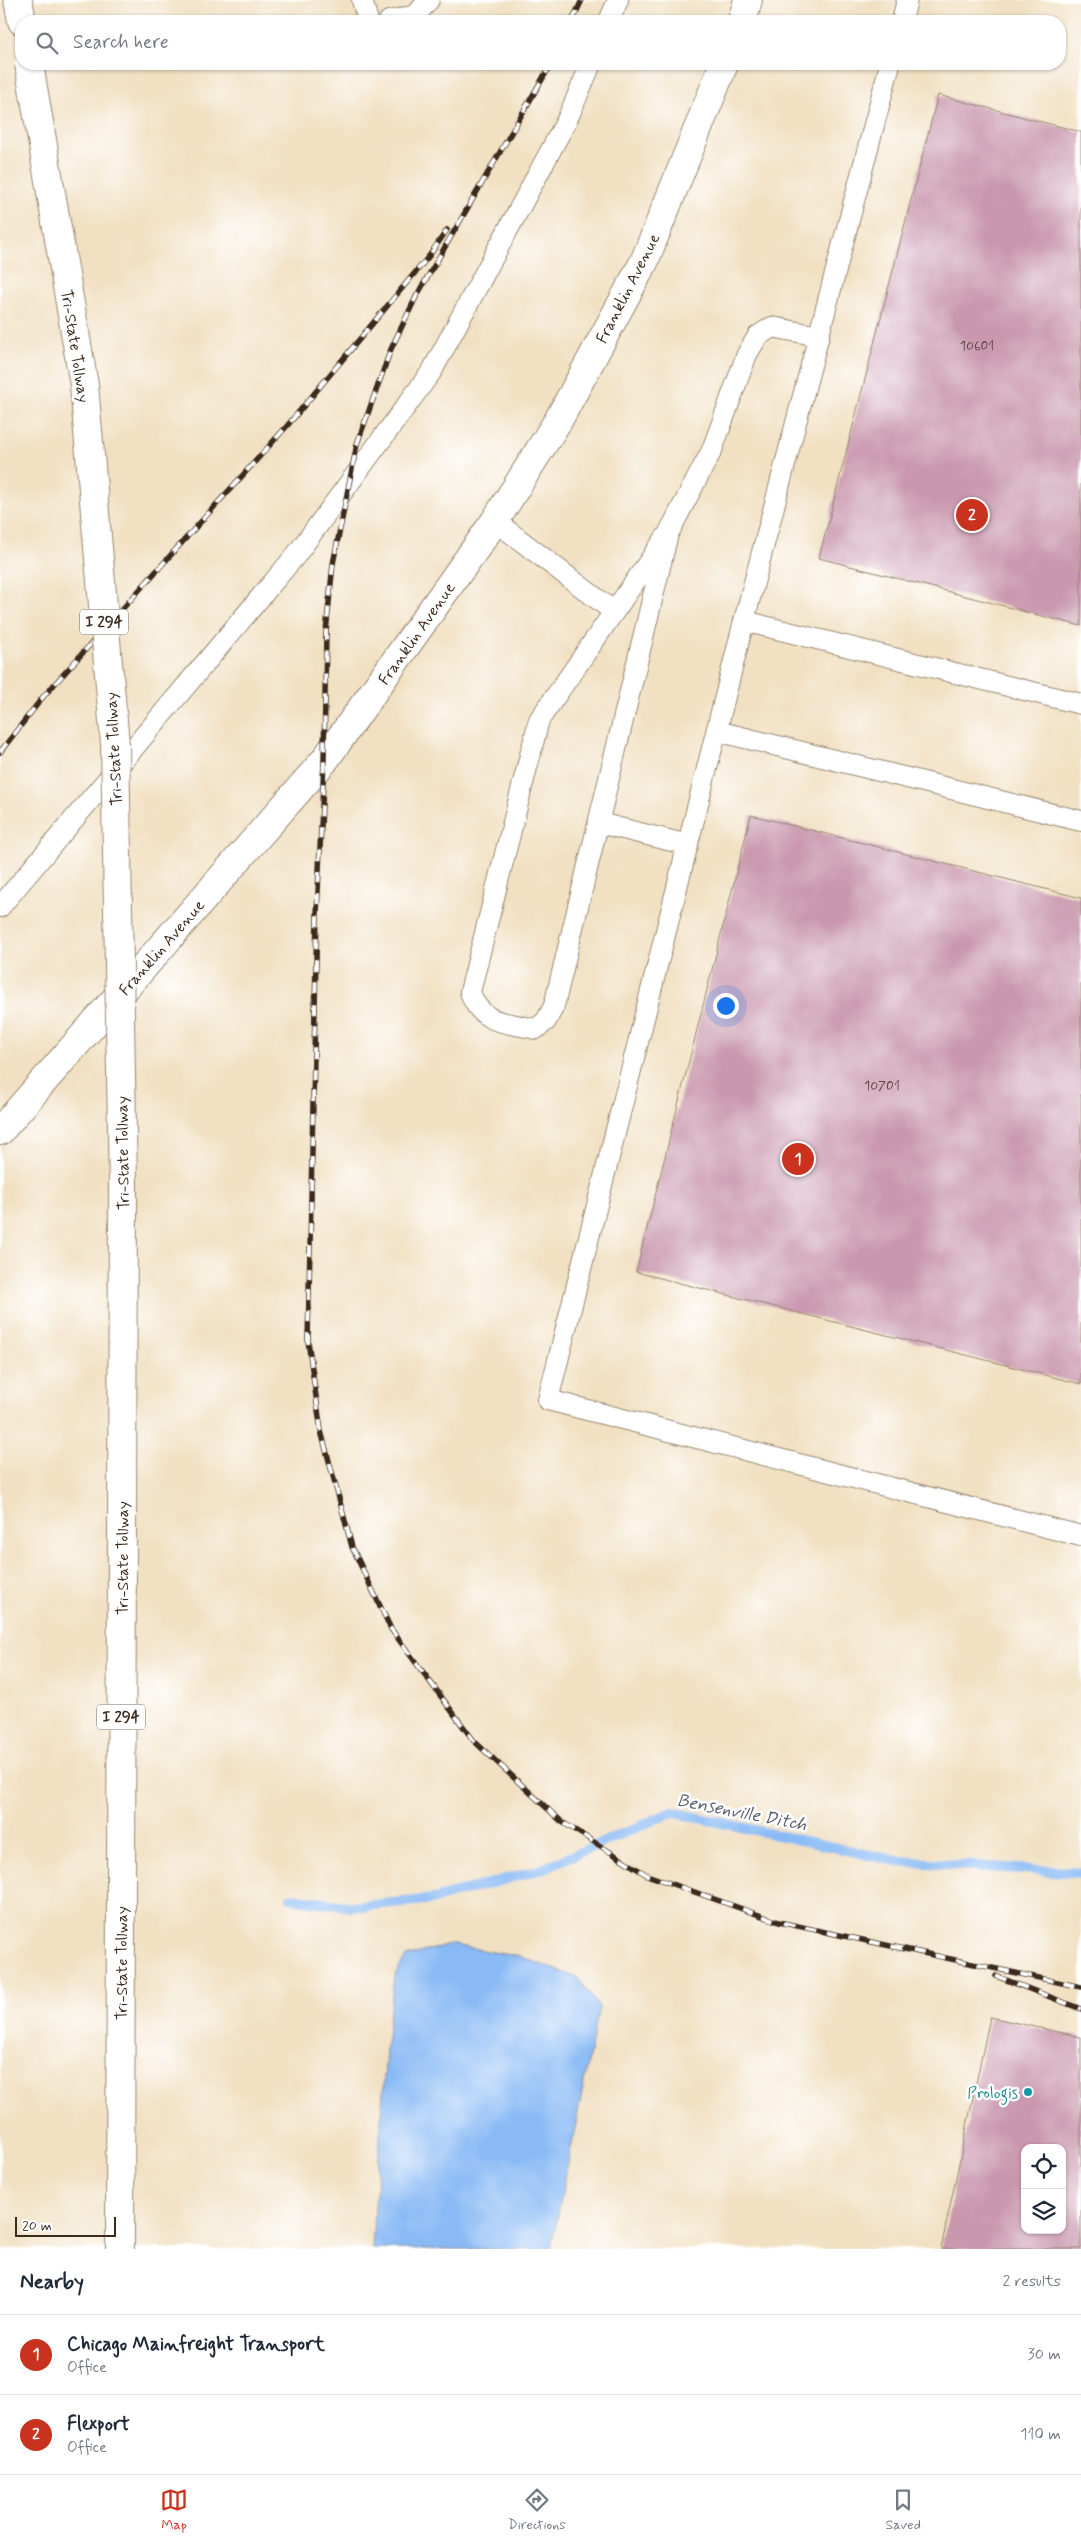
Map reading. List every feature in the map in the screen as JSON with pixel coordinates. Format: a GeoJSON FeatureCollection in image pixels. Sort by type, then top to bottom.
{"type":"FeatureCollection","features":[{"type":"Feature","properties":{"kind":"main road"},"geometry":{"type":"LineString","coordinates":[[18,0],[21,15]]}},
{"type":"Feature","properties":{"kind":"main road"},"geometry":{"type":"LineString","coordinates":[[744,15],[748,0]]}},
{"type":"Feature","properties":{"kind":"main road","name":"Tri-State Tollway"},"geometry":{"type":"LineString","coordinates":[[30,70],[84,386],[115,744],[123,1185],[120,2249]]}},
{"type":"Feature","properties":{"kind":"main road","name":"Franklin Avenue"},"geometry":{"type":"LineString","coordinates":[[0,1131],[324,761],[495,521],[559,419],[644,262],[722,70]]}},
{"type":"Feature","properties":{"kind":"lane"},"geometry":{"type":"LineString","coordinates":[[362,0],[366,15]]}},
{"type":"Feature","properties":{"kind":"lane"},"geometry":{"type":"LineString","coordinates":[[416,15],[429,0]]}},
{"type":"Feature","properties":{"kind":"lane"},"geometry":{"type":"LineString","coordinates":[[612,15],[618,0]]}},
{"type":"Feature","properties":{"kind":"lane"},"geometry":{"type":"LineString","coordinates":[[903,15],[907,0]]}},
{"type":"Feature","properties":{"kind":"lane"},"geometry":{"type":"LineString","coordinates":[[0,907],[296,556],[432,371],[566,120],[587,70]]}},
{"type":"Feature","properties":{"kind":"lane"},"geometry":{"type":"LineString","coordinates":[[888,70],[744,621],[548,1400],[1081,1536]]}},
{"type":"Feature","properties":{"kind":"lane"},"geometry":{"type":"LineString","coordinates":[[668,534],[554,1006],[546,1021],[536,1029],[486,1017],[475,1006],[470,992],[539,720],[668,534],[712,450],[747,354],[758,336],[772,327],[819,336]]}},
{"type":"Feature","properties":{"kind":"lane"},"geometry":{"type":"LineString","coordinates":[[495,521],[613,611]]}},
{"type":"Feature","properties":{"kind":"lane"},"geometry":{"type":"LineString","coordinates":[[744,621],[1081,704]]}},
{"type":"Feature","properties":{"kind":"lane"},"geometry":{"type":"LineString","coordinates":[[717,730],[1081,821]]}},
{"type":"Feature","properties":{"kind":"lane"},"geometry":{"type":"LineString","coordinates":[[599,823],[688,845]]}},
{"type":"Feature","properties":{"kind":"water"},"geometry":{"type":"Polygon","coordinates":[[[449,1944],[521,1957],[578,1978],[599,2007],[551,2249],[372,2249],[387,2036],[394,1976],[406,1957],[449,1944]]]}},
{"type":"Feature","properties":{"kind":"building"},"geometry":{"type":"Polygon","coordinates":[[[938,95],[1081,132],[1081,626],[819,558],[938,95]]]}},
{"type":"Feature","properties":{"kind":"building"},"geometry":{"type":"Polygon","coordinates":[[[751,815],[1081,898],[1081,1384],[636,1272],[751,815]]]}},
{"type":"Feature","properties":{"kind":"building","name":"Prologis"},"geometry":{"type":"Polygon","coordinates":[[[990,2017],[1081,2037],[1081,2249],[941,2249],[990,2017]]]}},
{"type":"Feature","properties":{"kind":"waterway","name":"Bensenville Ditch"},"geometry":{"type":"LineString","coordinates":[[291,1898],[352,1907],[434,1899],[542,1869],[672,1812],[897,1861],[1081,1873]]}},
{"type":"Feature","properties":{"kind":"railway"},"geometry":{"type":"LineString","coordinates":[[575,15],[582,0]]}},
{"type":"Feature","properties":{"kind":"railway"},"geometry":{"type":"LineString","coordinates":[[548,70],[416,297],[391,349],[357,444],[333,564],[326,632],[324,761],[317,914],[308,1341],[321,1431],[352,1547],[391,1629],[474,1741],[562,1822],[647,1875],[779,1922],[1081,1987]]}},
{"type":"Feature","properties":{"kind":"railway"},"geometry":{"type":"LineString","coordinates":[[0,752],[43,697],[287,426],[429,256],[447,230]]}},
{"type":"Feature","properties":{"kind":"railway"},"geometry":{"type":"LineString","coordinates":[[996,1976],[1081,2009]]}},
{"type":"Feature","properties":{"kind":"place","name":"Flexport"},"geometry":{"type":"Point","coordinates":[972,515]}},
{"type":"Feature","properties":{"kind":"place","name":"Chicago Mainfreight Transport"},"geometry":{"type":"Point","coordinates":[798,1159]}},
{"type":"Feature","properties":{"kind":"place","name":"Prologis"},"geometry":{"type":"Point","coordinates":[1028,2092]}}]}
